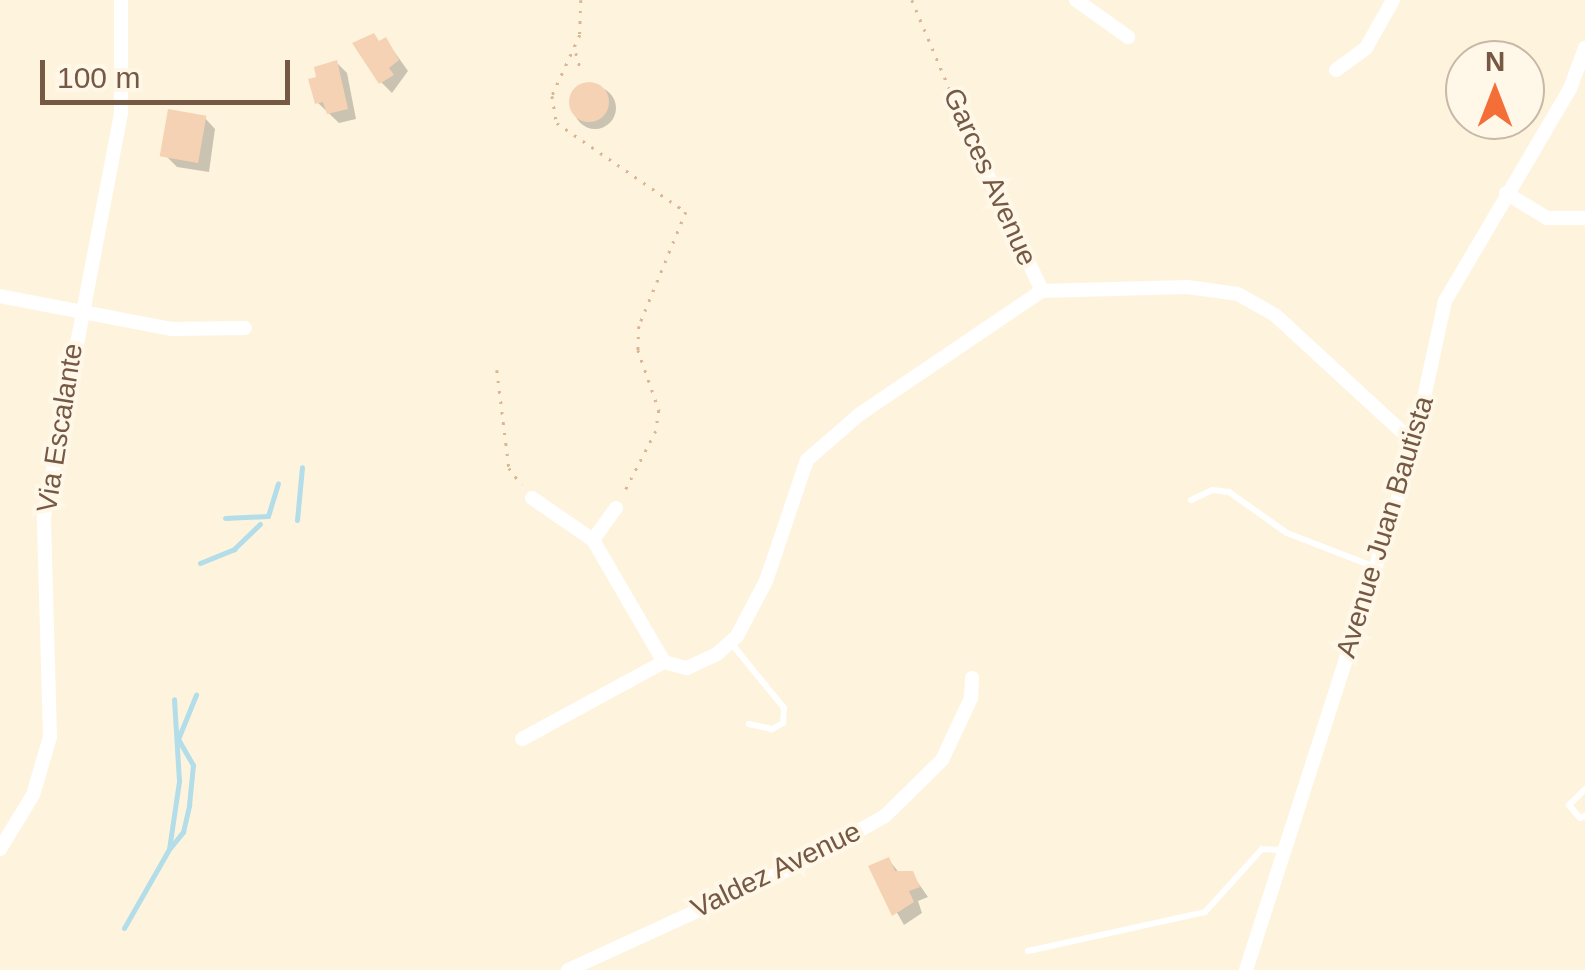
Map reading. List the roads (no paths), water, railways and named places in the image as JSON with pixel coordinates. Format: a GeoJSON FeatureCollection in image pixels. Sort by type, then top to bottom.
{"type":"FeatureCollection","features":[{"type":"Feature","properties":{"kind":"street","name":"Via Escalante"},"geometry":{"type":"LineString","coordinates":[[0,849],[32,796],[50,737],[44,517],[80,309],[121,113],[122,0]]}},
{"type":"Feature","properties":{"kind":"street"},"geometry":{"type":"LineString","coordinates":[[1076,0],[1128,37]]}},
{"type":"Feature","properties":{"kind":"street"},"geometry":{"type":"LineString","coordinates":[[1336,70],[1366,48],[1393,0]]}},
{"type":"Feature","properties":{"kind":"street","name":"Avenue Juan Bautista"},"geometry":{"type":"LineString","coordinates":[[1246,970],[1414,443],[1445,302],[1570,89],[1585,48]]}},
{"type":"Feature","properties":{"kind":"street","name":"Garces Avenue"},"geometry":{"type":"LineString","coordinates":[[964,125],[1042,291],[1187,287],[1238,294],[1276,315],[1414,443]]}},
{"type":"Feature","properties":{"kind":"street"},"geometry":{"type":"LineString","coordinates":[[1506,193],[1548,218],[1585,218]]}},
{"type":"Feature","properties":{"kind":"street"},"geometry":{"type":"LineString","coordinates":[[522,740],[664,662],[687,668],[730,642],[786,532],[798,479],[824,443],[1042,291]]}},
{"type":"Feature","properties":{"kind":"street"},"geometry":{"type":"LineString","coordinates":[[0,296],[170,329],[245,328]]}},
{"type":"Feature","properties":{"kind":"street"},"geometry":{"type":"LineString","coordinates":[[532,498],[593,540],[664,662]]}},
{"type":"Feature","properties":{"kind":"street"},"geometry":{"type":"LineString","coordinates":[[593,540],[616,508]]}},
{"type":"Feature","properties":{"kind":"street","name":"Valdez Avenue"},"geometry":{"type":"LineString","coordinates":[[568,970],[806,861],[885,816],[942,760],[971,698],[972,678]]}},
{"type":"Feature","properties":{"kind":"lane"},"geometry":{"type":"LineString","coordinates":[[1191,500],[1212,490],[1230,492],[1288,533],[1376,568]]}},
{"type":"Feature","properties":{"kind":"lane"},"geometry":{"type":"LineString","coordinates":[[730,642],[784,708],[785,720],[772,729],[749,724]]}},
{"type":"Feature","properties":{"kind":"lane"},"geometry":{"type":"LineString","coordinates":[[1585,789],[1569,805],[1580,818],[1585,816]]}},
{"type":"Feature","properties":{"kind":"lane"},"geometry":{"type":"LineString","coordinates":[[1028,950],[1206,912],[1262,849],[1282,850]]}},
{"type":"Feature","properties":{"kind":"waterway"},"geometry":{"type":"LineString","coordinates":[[297,520],[302,467]]}},
{"type":"Feature","properties":{"kind":"waterway"},"geometry":{"type":"LineString","coordinates":[[225,518],[268,516],[278,484]]}},
{"type":"Feature","properties":{"kind":"waterway"},"geometry":{"type":"LineString","coordinates":[[200,563],[234,549],[260,524]]}},
{"type":"Feature","properties":{"kind":"waterway"},"geometry":{"type":"LineString","coordinates":[[170,848],[183,832],[189,805],[193,765],[178,739],[196,695]]}},
{"type":"Feature","properties":{"kind":"waterway"},"geometry":{"type":"LineString","coordinates":[[124,928],[169,849],[179,781],[174,699]]}}]}
